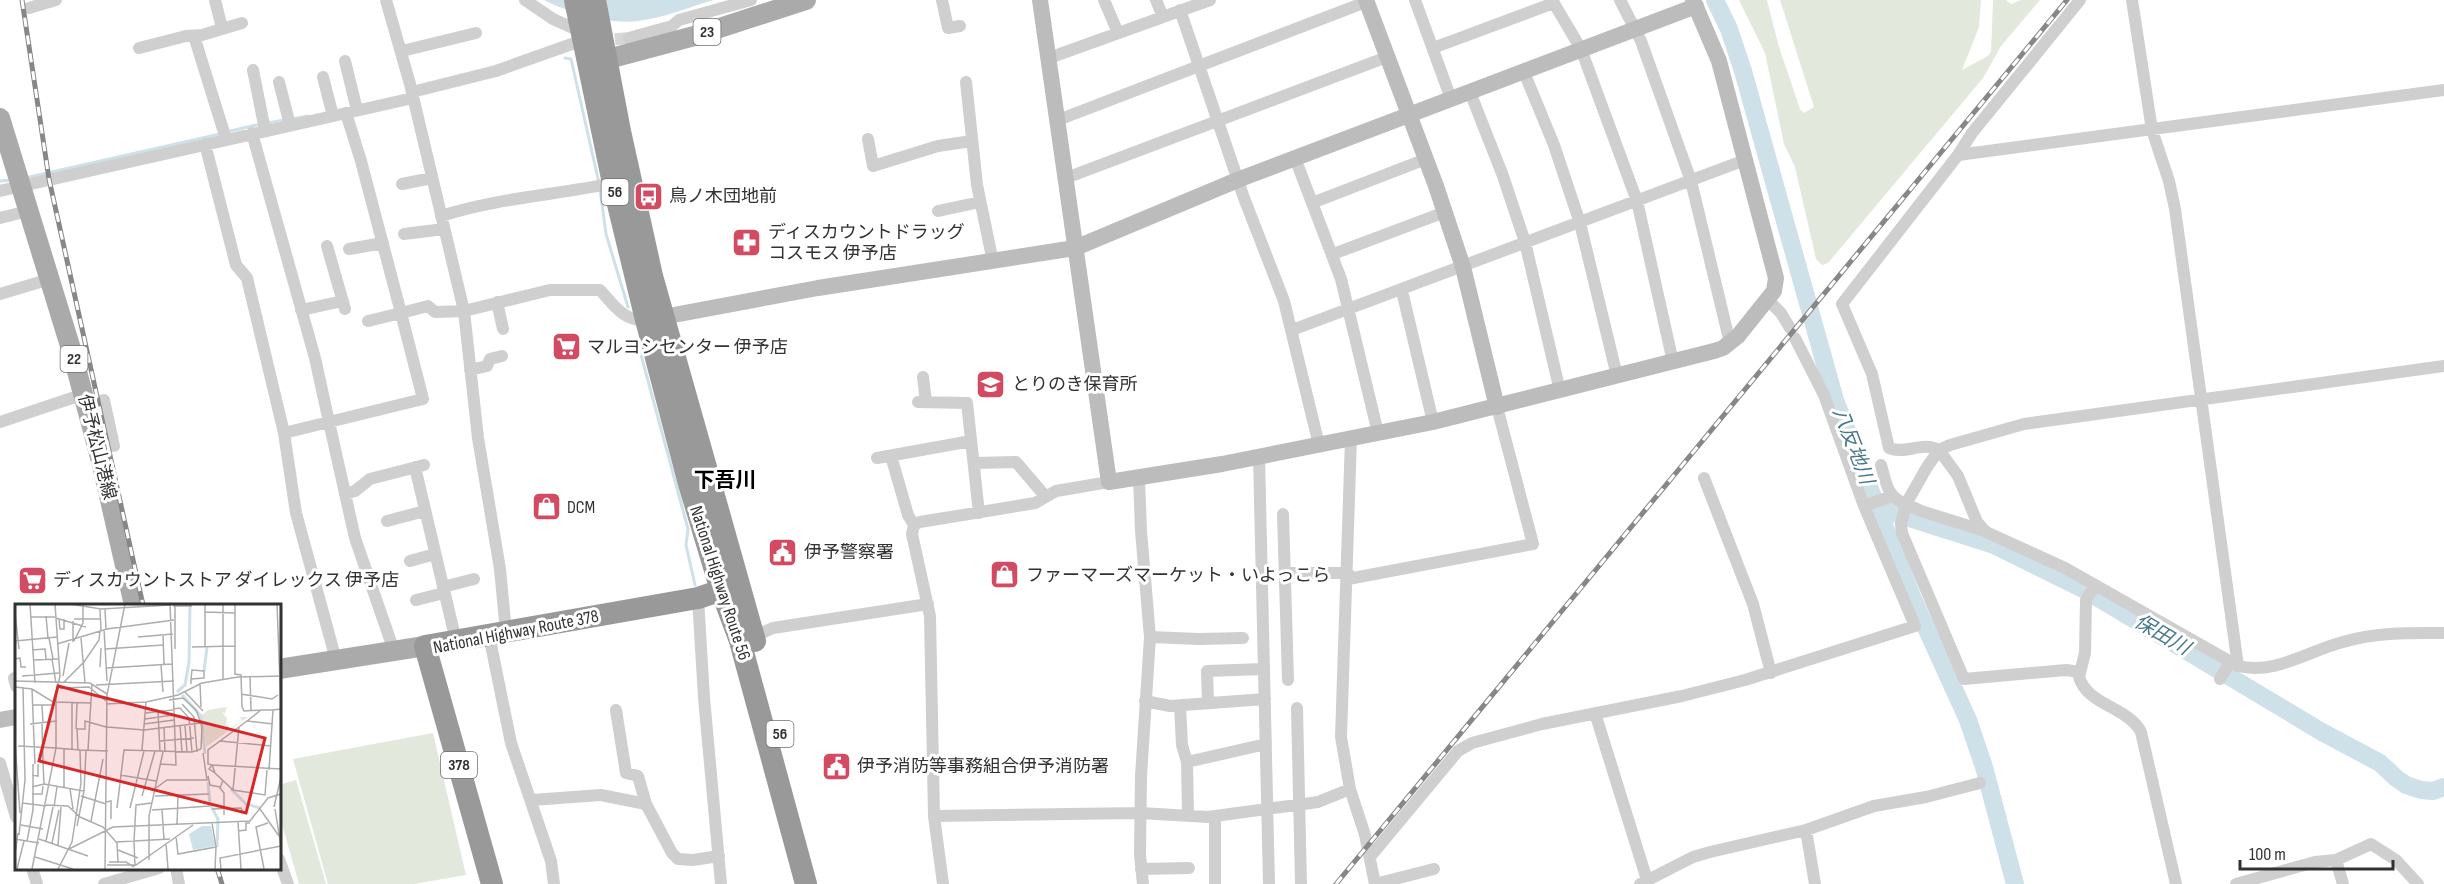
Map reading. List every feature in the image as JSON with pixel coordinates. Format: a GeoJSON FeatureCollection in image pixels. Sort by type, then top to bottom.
{"type":"FeatureCollection","features":[{"type":"Feature","properties":{"kind":"highway","name":"National Highway Route 56"},"geometry":{"type":"LineString","coordinates":[[595,0],[588,36],[613,183],[655,318]]}},
{"type":"Feature","properties":{"kind":"highway","name":"National Highway Route 56"},"geometry":{"type":"LineString","coordinates":[[588,36],[620,131],[689,483],[730,587],[822,884]]}},
{"type":"Feature","properties":{"kind":"highway","name":"National Highway Route 378"},"geometry":{"type":"LineString","coordinates":[[492,884],[425,646],[698,598],[730,587]]}},
{"type":"Feature","properties":{"kind":"highway","name":"National Highway Route 56"},"geometry":{"type":"LineString","coordinates":[[747,639],[806,884]]}},
{"type":"Feature","properties":{"kind":"main road","name":"23"},"geometry":{"type":"LineString","coordinates":[[588,36],[698,35],[754,5],[806,0]]}},
{"type":"Feature","properties":{"kind":"main road","name":"伊予松山港線"},"geometry":{"type":"LineString","coordinates":[[0,118],[4,147],[20,186],[50,279],[85,399],[134,604]]}},
{"type":"Feature","properties":{"kind":"main road"},"geometry":{"type":"LineString","coordinates":[[280,669],[425,646]]}},
{"type":"Feature","properties":{"kind":"street"},"geometry":{"type":"LineString","coordinates":[[29,8],[56,0]]}},
{"type":"Feature","properties":{"kind":"street"},"geometry":{"type":"LineString","coordinates":[[215,0],[222,28]]}},
{"type":"Feature","properties":{"kind":"street"},"geometry":{"type":"LineString","coordinates":[[386,0],[402,51],[464,311],[477,438],[500,569],[497,633],[511,743],[552,861],[554,884]]}},
{"type":"Feature","properties":{"kind":"street"},"geometry":{"type":"LineString","coordinates":[[525,0],[553,19],[588,36]]}},
{"type":"Feature","properties":{"kind":"street"},"geometry":{"type":"LineString","coordinates":[[942,0],[948,28],[960,26]]}},
{"type":"Feature","properties":{"kind":"street"},"geometry":{"type":"LineString","coordinates":[[1040,0],[1109,482]]}},
{"type":"Feature","properties":{"kind":"street"},"geometry":{"type":"LineString","coordinates":[[1104,0],[1118,33]]}},
{"type":"Feature","properties":{"kind":"street"},"geometry":{"type":"LineString","coordinates":[[1156,0],[1163,17]]}},
{"type":"Feature","properties":{"kind":"street"},"geometry":{"type":"LineString","coordinates":[[1049,58],[1207,0]]}},
{"type":"Feature","properties":{"kind":"street"},"geometry":{"type":"LineString","coordinates":[[1417,0],[1451,99]]}},
{"type":"Feature","properties":{"kind":"street"},"geometry":{"type":"LineString","coordinates":[[1620,0],[1636,30],[1690,181],[1730,343]]}},
{"type":"Feature","properties":{"kind":"street"},"geometry":{"type":"LineString","coordinates":[[1986,532],[1977,522],[1958,476],[1939,450],[1926,446],[1894,450],[1889,448],[1872,374],[1842,304],[1958,155],[1972,133],[2080,0]]}},
{"type":"Feature","properties":{"kind":"street"},"geometry":{"type":"LineString","coordinates":[[2132,0],[2152,130],[2169,181],[2175,209],[2201,399],[2227,671]]}},
{"type":"Feature","properties":{"kind":"street"},"geometry":{"type":"LineString","coordinates":[[1058,120],[1366,1],[1464,267],[1497,407],[1533,544],[1348,576],[1285,573]]}},
{"type":"Feature","properties":{"kind":"street"},"geometry":{"type":"LineString","coordinates":[[1432,48],[1553,1],[1581,49],[1637,201],[1673,362]]}},
{"type":"Feature","properties":{"kind":"street"},"geometry":{"type":"LineString","coordinates":[[368,321],[428,306],[435,312],[464,311],[550,290],[600,290],[627,318],[635,321],[818,288],[1075,248],[1240,179],[1636,30],[1694,3],[1719,62],[1776,278],[1774,291],[1768,300],[1730,343],[1714,351],[1673,362],[1433,422],[1259,457],[1056,492],[1035,503],[920,522],[914,525]]}},
{"type":"Feature","properties":{"kind":"street"},"geometry":{"type":"LineString","coordinates":[[629,38],[672,26],[679,20],[754,5]]}},
{"type":"Feature","properties":{"kind":"street"},"geometry":{"type":"LineString","coordinates":[[1180,10],[1240,179],[1244,198],[1284,301],[1319,445]]}},
{"type":"Feature","properties":{"kind":"street"},"geometry":{"type":"LineString","coordinates":[[139,48],[242,23]]}},
{"type":"Feature","properties":{"kind":"street"},"geometry":{"type":"LineString","coordinates":[[402,51],[476,33]]}},
{"type":"Feature","properties":{"kind":"street"},"geometry":{"type":"LineString","coordinates":[[194,36],[226,139]]}},
{"type":"Feature","properties":{"kind":"street"},"geometry":{"type":"LineString","coordinates":[[0,191],[351,112],[496,71],[588,36]]}},
{"type":"Feature","properties":{"kind":"street"},"geometry":{"type":"LineString","coordinates":[[1066,178],[1387,57]]}},
{"type":"Feature","properties":{"kind":"street"},"geometry":{"type":"LineString","coordinates":[[284,433],[423,399],[361,161],[351,112],[351,68]]}},
{"type":"Feature","properties":{"kind":"street"},"geometry":{"type":"LineString","coordinates":[[254,70],[265,130]]}},
{"type":"Feature","properties":{"kind":"street"},"geometry":{"type":"LineString","coordinates":[[1524,72],[1554,145],[1580,222],[1617,376]]}},
{"type":"Feature","properties":{"kind":"street"},"geometry":{"type":"LineString","coordinates":[[323,77],[333,116]]}},
{"type":"Feature","properties":{"kind":"street"},"geometry":{"type":"LineString","coordinates":[[279,82],[290,125]]}},
{"type":"Feature","properties":{"kind":"street"},"geometry":{"type":"LineString","coordinates":[[966,82],[980,202],[993,262]]}},
{"type":"Feature","properties":{"kind":"street"},"geometry":{"type":"LineString","coordinates":[[1958,155],[2444,90]]}},
{"type":"Feature","properties":{"kind":"street"},"geometry":{"type":"LineString","coordinates":[[1470,92],[1503,176],[1525,242],[1560,390]]}},
{"type":"Feature","properties":{"kind":"street"},"geometry":{"type":"LineString","coordinates":[[252,133],[302,310],[355,538],[394,651]]}},
{"type":"Feature","properties":{"kind":"street"},"geometry":{"type":"LineString","coordinates":[[868,139],[873,166],[938,146],[972,141]]}},
{"type":"Feature","properties":{"kind":"street"},"geometry":{"type":"LineString","coordinates":[[205,144],[236,265],[247,278],[284,433],[296,513],[336,660]]}},
{"type":"Feature","properties":{"kind":"street"},"geometry":{"type":"LineString","coordinates":[[1295,158],[1333,255],[1378,433]]}},
{"type":"Feature","properties":{"kind":"street"},"geometry":{"type":"LineString","coordinates":[[1312,202],[1426,159]]}},
{"type":"Feature","properties":{"kind":"street"},"geometry":{"type":"LineString","coordinates":[[1292,330],[1402,291],[1525,242],[1745,160]]}},
{"type":"Feature","properties":{"kind":"street"},"geometry":{"type":"LineString","coordinates":[[402,184],[432,178]]}},
{"type":"Feature","properties":{"kind":"street"},"geometry":{"type":"LineString","coordinates":[[441,216],[470,207],[613,183]]}},
{"type":"Feature","properties":{"kind":"street"},"geometry":{"type":"LineString","coordinates":[[938,211],[980,202]]}},
{"type":"Feature","properties":{"kind":"street"},"geometry":{"type":"LineString","coordinates":[[0,218],[28,211]]}},
{"type":"Feature","properties":{"kind":"street"},"geometry":{"type":"LineString","coordinates":[[1333,255],[1445,212]]}},
{"type":"Feature","properties":{"kind":"street"},"geometry":{"type":"LineString","coordinates":[[404,234],[444,229]]}},
{"type":"Feature","properties":{"kind":"street"},"geometry":{"type":"LineString","coordinates":[[349,249],[383,243]]}},
{"type":"Feature","properties":{"kind":"street"},"geometry":{"type":"LineString","coordinates":[[302,310],[344,305],[326,252]]}},
{"type":"Feature","properties":{"kind":"street"},"geometry":{"type":"LineString","coordinates":[[0,294],[50,279]]}},
{"type":"Feature","properties":{"kind":"street"},"geometry":{"type":"LineString","coordinates":[[1402,291],[1433,422]]}},
{"type":"Feature","properties":{"kind":"street"},"geometry":{"type":"LineString","coordinates":[[1370,857],[1458,751],[1472,743],[1595,713],[1682,696],[1771,673],[1915,626],[1824,395],[1781,313],[1768,300]]}},
{"type":"Feature","properties":{"kind":"street"},"geometry":{"type":"LineString","coordinates":[[497,302],[503,329]]}},
{"type":"Feature","properties":{"kind":"street"},"geometry":{"type":"LineString","coordinates":[[470,370],[487,366],[490,359],[502,356]]}},
{"type":"Feature","properties":{"kind":"street"},"geometry":{"type":"LineString","coordinates":[[2080,672],[2066,670],[1964,679],[1902,533],[1901,525],[1906,504],[1939,450],[2024,424],[2444,366]]}},
{"type":"Feature","properties":{"kind":"street"},"geometry":{"type":"LineString","coordinates":[[923,377],[922,402],[967,403],[979,513]]}},
{"type":"Feature","properties":{"kind":"street"},"geometry":{"type":"LineString","coordinates":[[0,422],[85,399],[104,400],[114,446]]}},
{"type":"Feature","properties":{"kind":"street"},"geometry":{"type":"LineString","coordinates":[[1351,438],[1341,737],[1350,789],[1370,857],[1375,884],[1434,869]]}},
{"type":"Feature","properties":{"kind":"street"},"geometry":{"type":"LineString","coordinates":[[877,458],[971,441]]}},
{"type":"Feature","properties":{"kind":"street"},"geometry":{"type":"LineString","coordinates":[[891,456],[908,515],[914,525],[912,534],[928,604],[934,816],[943,884]]}},
{"type":"Feature","properties":{"kind":"street"},"geometry":{"type":"LineString","coordinates":[[1259,457],[1269,884]]}},
{"type":"Feature","properties":{"kind":"street"},"geometry":{"type":"LineString","coordinates":[[974,463],[1016,462],[1045,496]]}},
{"type":"Feature","properties":{"kind":"street"},"geometry":{"type":"LineString","coordinates":[[1881,465],[1887,498]]}},
{"type":"Feature","properties":{"kind":"street"},"geometry":{"type":"LineString","coordinates":[[345,494],[355,491],[370,479],[419,466],[425,511],[456,641]]}},
{"type":"Feature","properties":{"kind":"street"},"geometry":{"type":"LineString","coordinates":[[1140,478],[1141,531],[1150,637],[1140,813],[1143,884]]}},
{"type":"Feature","properties":{"kind":"street"},"geometry":{"type":"LineString","coordinates":[[1704,478],[1751,597],[1771,673]]}},
{"type":"Feature","properties":{"kind":"street"},"geometry":{"type":"LineString","coordinates":[[1866,505],[1887,498],[1897,501],[1986,532],[2066,568],[2092,590],[2227,671],[2272,667],[2343,642],[2390,632],[2444,633]]}},
{"type":"Feature","properties":{"kind":"street"},"geometry":{"type":"LineString","coordinates":[[387,521],[425,511]]}},
{"type":"Feature","properties":{"kind":"street"},"geometry":{"type":"LineString","coordinates":[[1283,514],[1288,680]]}},
{"type":"Feature","properties":{"kind":"street"},"geometry":{"type":"LineString","coordinates":[[410,561],[435,554]]}},
{"type":"Feature","properties":{"kind":"street"},"geometry":{"type":"LineString","coordinates":[[416,600],[474,579]]}},
{"type":"Feature","properties":{"kind":"street"},"geometry":{"type":"LineString","coordinates":[[2092,590],[2085,653],[2079,677],[2085,689],[2134,722],[2141,732],[2176,884]]}},
{"type":"Feature","properties":{"kind":"street"},"geometry":{"type":"LineString","coordinates":[[698,598],[704,698],[721,884]]}},
{"type":"Feature","properties":{"kind":"street"},"geometry":{"type":"LineString","coordinates":[[747,639],[773,628],[928,604]]}},
{"type":"Feature","properties":{"kind":"street"},"geometry":{"type":"LineString","coordinates":[[1150,637],[1243,638]]}},
{"type":"Feature","properties":{"kind":"street"},"geometry":{"type":"LineString","coordinates":[[1208,703],[1207,671],[1264,669]]}},
{"type":"Feature","properties":{"kind":"street"},"geometry":{"type":"LineString","coordinates":[[1145,700],[1180,706],[1265,699]]}},
{"type":"Feature","properties":{"kind":"street"},"geometry":{"type":"LineString","coordinates":[[1180,706],[1182,745],[1187,762],[1188,816]]}},
{"type":"Feature","properties":{"kind":"street"},"geometry":{"type":"LineString","coordinates":[[1297,708],[1301,884]]}},
{"type":"Feature","properties":{"kind":"street"},"geometry":{"type":"LineString","coordinates":[[616,710],[626,773],[638,776],[646,804],[672,854],[678,859],[693,860],[719,855]]}},
{"type":"Feature","properties":{"kind":"street"},"geometry":{"type":"LineString","coordinates":[[1595,713],[1644,882],[1693,857],[1806,830],[1874,806],[1926,797],[1980,783]]}},
{"type":"Feature","properties":{"kind":"street"},"geometry":{"type":"LineString","coordinates":[[0,720],[15,717]]}},
{"type":"Feature","properties":{"kind":"street"},"geometry":{"type":"LineString","coordinates":[[1187,762],[1266,744]]}},
{"type":"Feature","properties":{"kind":"street"},"geometry":{"type":"LineString","coordinates":[[0,763],[15,814]]}},
{"type":"Feature","properties":{"kind":"street"},"geometry":{"type":"LineString","coordinates":[[934,816],[1140,813],[1215,816],[1318,802],[1350,789]]}},
{"type":"Feature","properties":{"kind":"street"},"geometry":{"type":"LineString","coordinates":[[531,800],[601,795],[646,804]]}},
{"type":"Feature","properties":{"kind":"street"},"geometry":{"type":"LineString","coordinates":[[1215,816],[1215,884]]}},
{"type":"Feature","properties":{"kind":"street"},"geometry":{"type":"LineString","coordinates":[[1806,830],[1815,884]]}},
{"type":"Feature","properties":{"kind":"street"},"geometry":{"type":"LineString","coordinates":[[2236,884],[2315,862],[2336,860],[2371,844],[2396,860],[2418,884]]}},
{"type":"Feature","properties":{"kind":"street"},"geometry":{"type":"LineString","coordinates":[[2336,860],[2343,884]]}},
{"type":"Feature","properties":{"kind":"street"},"geometry":{"type":"LineString","coordinates":[[280,862],[288,884]]}},
{"type":"Feature","properties":{"kind":"street"},"geometry":{"type":"LineString","coordinates":[[1141,869],[1189,868]]}},
{"type":"Feature","properties":{"kind":"street"},"geometry":{"type":"LineString","coordinates":[[33,869],[37,884]]}},
{"type":"Feature","properties":{"kind":"street"},"geometry":{"type":"LineString","coordinates":[[106,884],[153,869]]}},
{"type":"Feature","properties":{"kind":"street"},"geometry":{"type":"LineString","coordinates":[[176,869],[179,884]]}},
{"type":"Feature","properties":{"kind":"shaded area"},"geometry":{"type":"Polygon","coordinates":[[[544,0],[714,0],[657,17],[627,22],[590,16],[544,0]]]}},
{"type":"Feature","properties":{"kind":"shaded area"},"geometry":{"type":"Polygon","coordinates":[[[1739,0],[1767,0],[1779,47],[1800,109],[1804,113],[1814,107],[1780,0],[1981,0],[1979,27],[1962,70],[1988,56],[1991,52],[1993,0],[2006,0],[2011,4],[2021,0],[2040,0],[2001,46],[1983,78],[1828,263],[1822,265],[1816,259],[1795,167],[1784,144],[1765,53],[1739,0]]]}},
{"type":"Feature","properties":{"kind":"shaded area"},"geometry":{"type":"Polygon","coordinates":[[[433,733],[466,875],[414,884],[328,884],[293,759],[433,733]]]}},
{"type":"Feature","properties":{"kind":"shaded area"},"geometry":{"type":"Polygon","coordinates":[[[296,780],[326,884],[299,884],[280,818],[280,785],[296,780]]]}},
{"type":"Feature","properties":{"kind":"waterway","name":"八反地川"},"geometry":{"type":"LineString","coordinates":[[1715,0],[1729,29],[1743,71],[1835,400],[1913,599],[1968,720],[1984,767],[2015,884]]}},
{"type":"Feature","properties":{"kind":"waterway"},"geometry":{"type":"LineString","coordinates":[[565,58],[571,59],[599,183]]}},
{"type":"Feature","properties":{"kind":"waterway"},"geometry":{"type":"LineString","coordinates":[[291,119],[308,116]]}},
{"type":"Feature","properties":{"kind":"waterway"},"geometry":{"type":"LineString","coordinates":[[267,123],[285,120]]}},
{"type":"Feature","properties":{"kind":"waterway"},"geometry":{"type":"LineString","coordinates":[[226,132],[261,124]]}},
{"type":"Feature","properties":{"kind":"waterway"},"geometry":{"type":"LineString","coordinates":[[25,178],[220,134]]}},
{"type":"Feature","properties":{"kind":"waterway"},"geometry":{"type":"LineString","coordinates":[[0,181],[12,180]]}},
{"type":"Feature","properties":{"kind":"waterway"},"geometry":{"type":"LineString","coordinates":[[600,189],[606,234],[628,307]]}},
{"type":"Feature","properties":{"kind":"waterway"},"geometry":{"type":"LineString","coordinates":[[637,340],[688,529],[686,545],[695,585]]}},
{"type":"Feature","properties":{"kind":"waterway","name":"保田川"},"geometry":{"type":"LineString","coordinates":[[1873,498],[1884,510],[1994,545],[2085,590],[2322,732],[2380,763],[2406,785],[2433,791],[2444,787]]}},
{"type":"Feature","properties":{"kind":"tunnel"},"geometry":{"type":"LineString","coordinates":[[597,41],[629,38]]}},
{"type":"Feature","properties":{"kind":"railway"},"geometry":{"type":"LineString","coordinates":[[22,0],[49,179],[143,604]]}},
{"type":"Feature","properties":{"kind":"railway"},"geometry":{"type":"LineString","coordinates":[[1336,884],[2067,0]]}},
{"type":"Feature","properties":{"kind":"railway"},"geometry":{"type":"LineString","coordinates":[[217,869],[222,884]]}},
{"type":"Feature","properties":{"kind":"place","name":"鳥ノ木団地前"},"geometry":{"type":"Point","coordinates":[648,196]}},
{"type":"Feature","properties":{"kind":"place","name":"ディスカウントドラッグ コスモス 伊予店"},"geometry":{"type":"Point","coordinates":[747,242]}},
{"type":"Feature","properties":{"kind":"place","name":"マルヨシセンター 伊予店"},"geometry":{"type":"Point","coordinates":[566,347]}},
{"type":"Feature","properties":{"kind":"place","name":"とりのき保育所"},"geometry":{"type":"Point","coordinates":[991,384]}},
{"type":"Feature","properties":{"kind":"place","name":"DCM"},"geometry":{"type":"Point","coordinates":[546,507]}},
{"type":"Feature","properties":{"kind":"place","name":"伊予警察署"},"geometry":{"type":"Point","coordinates":[783,552]}},
{"type":"Feature","properties":{"kind":"place","name":"ファーマーズマーケット・いよっこら"},"geometry":{"type":"Point","coordinates":[1005,575]}},
{"type":"Feature","properties":{"kind":"place","name":"ディスカウントストア ダイレックス 伊予店"},"geometry":{"type":"Point","coordinates":[32,580]}},
{"type":"Feature","properties":{"kind":"place","name":"伊予消防等事務組合伊予消防署"},"geometry":{"type":"Point","coordinates":[836,766]}},
{"type":"Feature","properties":{"kind":"district","name":"下吾川"},"geometry":{"type":"Point","coordinates":[725,480]}}]}
